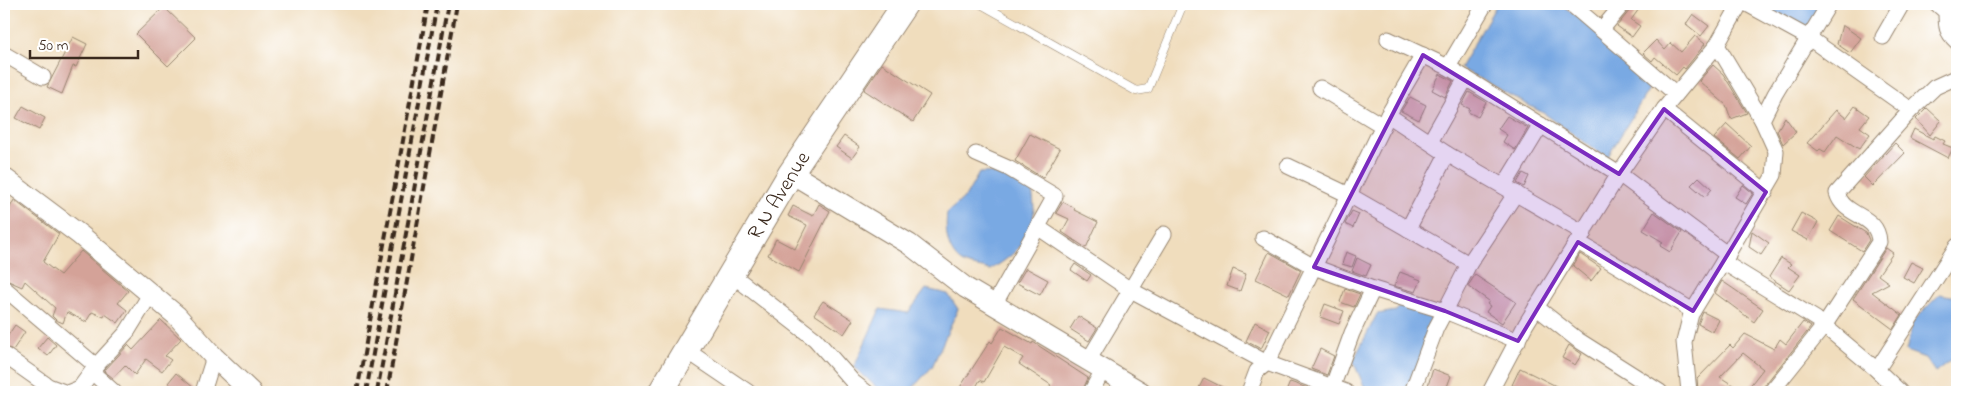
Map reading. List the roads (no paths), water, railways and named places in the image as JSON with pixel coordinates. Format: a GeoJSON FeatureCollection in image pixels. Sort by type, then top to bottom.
{"type":"FeatureCollection","features":[{"type":"Feature","properties":{"kind":"main road","name":"R N Avenue"},"geometry":{"type":"LineString","coordinates":[[661,392],[791,172],[905,4]]}},
{"type":"Feature","properties":{"kind":"street"},"geometry":{"type":"LineString","coordinates":[[1448,66],[1485,4]]}},
{"type":"Feature","properties":{"kind":"street"},"geometry":{"type":"LineString","coordinates":[[1571,4],[1676,94]]}},
{"type":"Feature","properties":{"kind":"street"},"geometry":{"type":"LineString","coordinates":[[1602,29],[1623,4]]}},
{"type":"Feature","properties":{"kind":"street"},"geometry":{"type":"LineString","coordinates":[[1490,392],[1536,307],[1619,174],[1664,108],[1717,45],[1740,4]]}},
{"type":"Feature","properties":{"kind":"street"},"geometry":{"type":"LineString","coordinates":[[1746,4],[1809,38],[1911,110]]}},
{"type":"Feature","properties":{"kind":"street"},"geometry":{"type":"LineString","coordinates":[[1762,120],[1775,94],[1829,4]]}},
{"type":"Feature","properties":{"kind":"street"},"geometry":{"type":"LineString","coordinates":[[1883,37],[1902,4]]}},
{"type":"Feature","properties":{"kind":"street"},"geometry":{"type":"LineString","coordinates":[[1945,6],[1946,28],[1949,35],[1957,42]]}},
{"type":"Feature","properties":{"kind":"street"},"geometry":{"type":"LineString","coordinates":[[1388,39],[1448,66],[1619,174],[1725,258],[1824,326],[1877,370],[1900,392]]}},
{"type":"Feature","properties":{"kind":"street"},"geometry":{"type":"LineString","coordinates":[[1689,392],[1684,342],[1693,311],[1766,192],[1774,175],[1776,151],[1762,120],[1717,45]]}},
{"type":"Feature","properties":{"kind":"street"},"geometry":{"type":"LineString","coordinates":[[4,54],[43,77]]}},
{"type":"Feature","properties":{"kind":"street"},"geometry":{"type":"LineString","coordinates":[[1249,392],[1257,371],[1267,363],[1385,121],[1423,55]]}},
{"type":"Feature","properties":{"kind":"street"},"geometry":{"type":"LineString","coordinates":[[1770,392],[1824,326],[1879,242],[1879,231],[1873,224],[1845,206],[1838,199],[1837,193],[1911,110],[1935,87],[1957,77]]}},
{"type":"Feature","properties":{"kind":"street"},"geometry":{"type":"LineString","coordinates":[[1430,142],[1466,78]]}},
{"type":"Feature","properties":{"kind":"street"},"geometry":{"type":"LineString","coordinates":[[1320,88],[1430,142],[1447,154],[1510,190],[1693,311]]}},
{"type":"Feature","properties":{"kind":"street"},"geometry":{"type":"LineString","coordinates":[[1664,108],[1766,192]]}},
{"type":"Feature","properties":{"kind":"street"},"geometry":{"type":"LineString","coordinates":[[1412,392],[1436,328],[1510,190],[1541,125]]}},
{"type":"Feature","properties":{"kind":"street"},"geometry":{"type":"LineString","coordinates":[[976,154],[1008,168],[1055,196],[1039,228],[994,305]]}},
{"type":"Feature","properties":{"kind":"street"},"geometry":{"type":"LineString","coordinates":[[1408,229],[1447,154]]}},
{"type":"Feature","properties":{"kind":"street"},"geometry":{"type":"LineString","coordinates":[[1288,166],[1349,195],[1469,264]]}},
{"type":"Feature","properties":{"kind":"street"},"geometry":{"type":"LineString","coordinates":[[791,172],[909,244],[966,288],[1141,392]]}},
{"type":"Feature","properties":{"kind":"street"},"geometry":{"type":"LineString","coordinates":[[4,178],[80,235],[177,316],[214,357],[251,392]]}},
{"type":"Feature","properties":{"kind":"street"},"geometry":{"type":"LineString","coordinates":[[1039,228],[1129,289],[1267,363],[1339,390],[1352,333],[1373,289]]}},
{"type":"Feature","properties":{"kind":"street"},"geometry":{"type":"LineString","coordinates":[[1090,392],[1096,365],[1129,289],[1164,234]]}},
{"type":"Feature","properties":{"kind":"street"},"geometry":{"type":"LineString","coordinates":[[1263,238],[1314,267],[1373,289],[1445,311],[1518,341]]}},
{"type":"Feature","properties":{"kind":"street"},"geometry":{"type":"LineString","coordinates":[[1877,370],[1957,246]]}},
{"type":"Feature","properties":{"kind":"street"},"geometry":{"type":"LineString","coordinates":[[731,274],[815,339],[853,382],[866,392]]}},
{"type":"Feature","properties":{"kind":"street"},"geometry":{"type":"LineString","coordinates":[[4,288],[94,369],[114,392]]}},
{"type":"Feature","properties":{"kind":"street"},"geometry":{"type":"LineString","coordinates":[[70,392],[80,388],[127,332],[151,294]]}},
{"type":"Feature","properties":{"kind":"street"},"geometry":{"type":"LineString","coordinates":[[1536,307],[1578,340],[1660,392]]}},
{"type":"Feature","properties":{"kind":"street"},"geometry":{"type":"LineString","coordinates":[[686,350],[748,392]]}},
{"type":"Feature","properties":{"kind":"street"},"geometry":{"type":"LineString","coordinates":[[4,355],[48,386],[64,392]]}},
{"type":"Feature","properties":{"kind":"street"},"geometry":{"type":"LineString","coordinates":[[202,392],[214,357]]}},
{"type":"Feature","properties":{"kind":"lane"},"geometry":{"type":"LineString","coordinates":[[981,4],[1136,91],[1142,92],[1148,89],[1182,4]]}},
{"type":"Feature","properties":{"kind":"water"},"geometry":{"type":"Polygon","coordinates":[[[1497,4],[1560,4],[1587,23],[1653,82],[1607,158],[1545,114],[1460,68],[1497,4]]]}},
{"type":"Feature","properties":{"kind":"water"},"geometry":{"type":"Polygon","coordinates":[[[1761,4],[1822,4],[1804,32],[1761,4]]]}},
{"type":"Feature","properties":{"kind":"water"},"geometry":{"type":"Polygon","coordinates":[[[1004,172],[1031,186],[1034,201],[1032,225],[1027,236],[1013,254],[990,270],[963,263],[955,256],[949,245],[946,226],[947,213],[966,196],[979,173],[1004,172]]]}},
{"type":"Feature","properties":{"kind":"water"},"geometry":{"type":"Polygon","coordinates":[[[926,289],[948,294],[958,309],[932,367],[909,392],[882,392],[854,367],[880,309],[908,313],[926,289]]]}},
{"type":"Feature","properties":{"kind":"water"},"geometry":{"type":"Polygon","coordinates":[[[1940,294],[1957,297],[1957,355],[1935,372],[1925,358],[1906,351],[1913,321],[1940,294]]]}},
{"type":"Feature","properties":{"kind":"water"},"geometry":{"type":"Polygon","coordinates":[[[1406,299],[1442,312],[1411,392],[1385,392],[1364,386],[1353,361],[1377,314],[1396,311],[1406,299]]]}},
{"type":"Feature","properties":{"kind":"railway"},"geometry":{"type":"LineString","coordinates":[[357,392],[428,4]]}},
{"type":"Feature","properties":{"kind":"railway"},"geometry":{"type":"LineString","coordinates":[[366,392],[437,4]]}},
{"type":"Feature","properties":{"kind":"railway"},"geometry":{"type":"LineString","coordinates":[[377,392],[448,4]]}},
{"type":"Feature","properties":{"kind":"railway"},"geometry":{"type":"LineString","coordinates":[[387,392],[457,4]]}}]}
